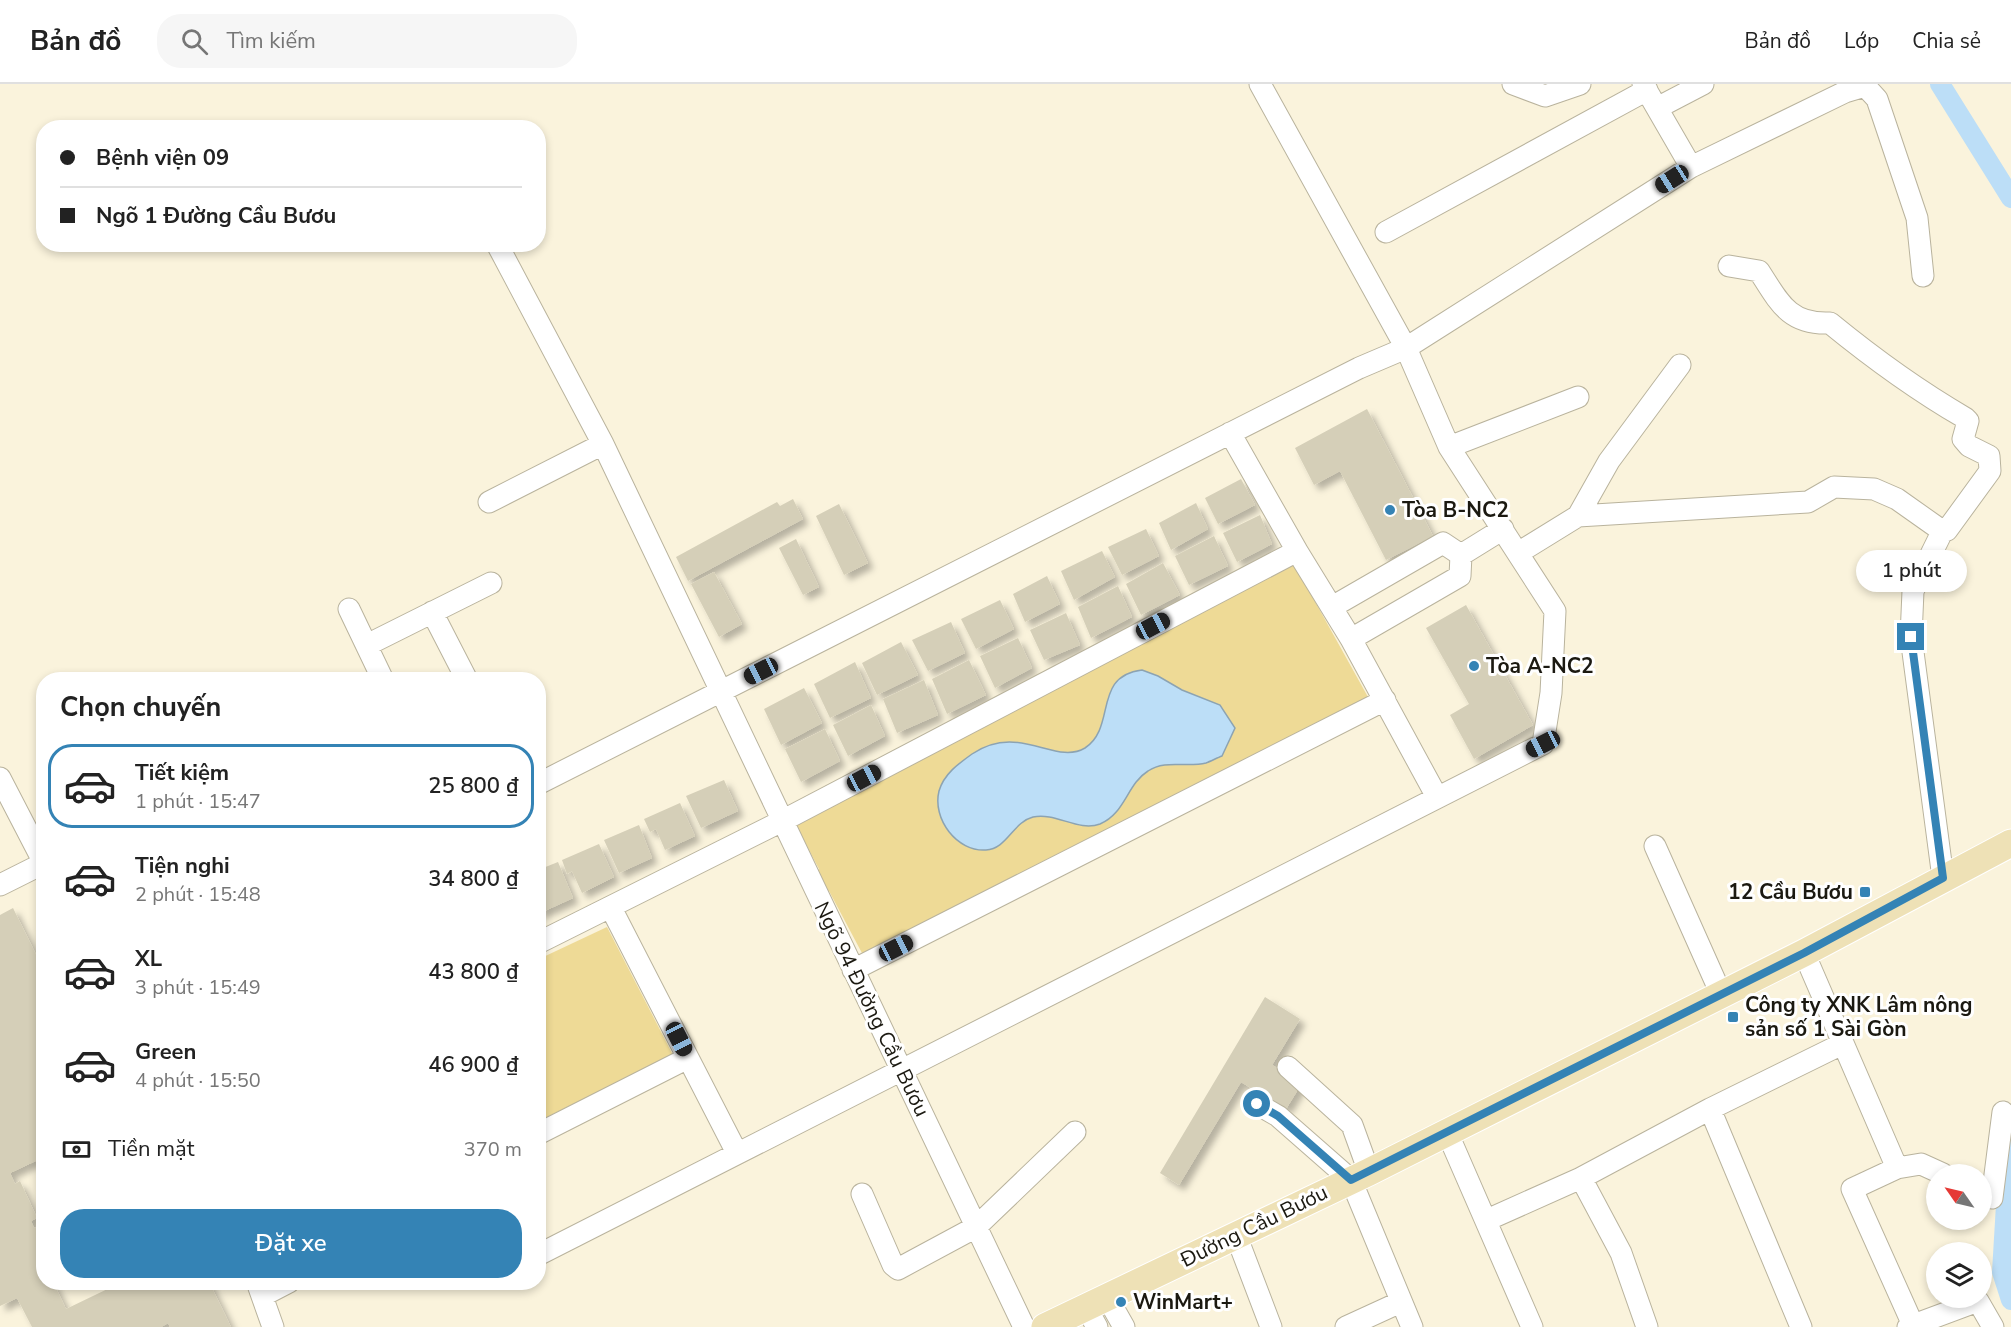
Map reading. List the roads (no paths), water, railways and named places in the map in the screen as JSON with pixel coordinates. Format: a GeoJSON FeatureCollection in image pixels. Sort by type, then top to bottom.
{"type":"FeatureCollection","features":[{"type":"Feature","properties":{"kind":"main road","name":"Đường Cầu Bươu"},"geometry":{"type":"LineString","coordinates":[[1045,1327],[1097,1310],[1231,1238],[1360,1176],[1804,953],[2011,843]]}},
{"type":"Feature","properties":{"kind":"street"},"geometry":{"type":"LineString","coordinates":[[546,1251],[1543,744],[1551,693],[1555,612],[1449,447],[1406,348],[1260,84]]}},
{"type":"Feature","properties":{"kind":"street"},"geometry":{"type":"LineString","coordinates":[[1513,84],[1545,96],[1581,84]]}},
{"type":"Feature","properties":{"kind":"street"},"geometry":{"type":"LineString","coordinates":[[1386,232],[1649,94],[1703,84]]}},
{"type":"Feature","properties":{"kind":"street"},"geometry":{"type":"LineString","coordinates":[[546,780],[1359,368],[1406,348],[1690,167],[1845,92],[1865,86],[1877,99],[1917,218],[1923,276]]}},
{"type":"Feature","properties":{"kind":"street"},"geometry":{"type":"LineString","coordinates":[[1649,94],[1690,167]]}},
{"type":"Feature","properties":{"kind":"street","name":"Ngõ 94 Đường Cầu Bươu"},"geometry":{"type":"LineString","coordinates":[[501,252],[603,444],[1024,1327]]}},
{"type":"Feature","properties":{"kind":"street"},"geometry":{"type":"LineString","coordinates":[[1729,266],[1759,272],[1780,302],[1795,318],[1815,324],[1830,323],[1871,358],[1968,421],[1963,433],[1965,443],[1989,456],[1992,466],[1951,527],[1943,530],[1913,591],[1911,637],[1943,878]]}},
{"type":"Feature","properties":{"kind":"street"},"geometry":{"type":"LineString","coordinates":[[1578,516],[1609,461],[1680,365]]}},
{"type":"Feature","properties":{"kind":"street"},"geometry":{"type":"LineString","coordinates":[[1449,447],[1578,398]]}},
{"type":"Feature","properties":{"kind":"street"},"geometry":{"type":"LineString","coordinates":[[1230,433],[1297,551],[1351,639],[1437,797]]}},
{"type":"Feature","properties":{"kind":"street"},"geometry":{"type":"LineString","coordinates":[[489,502],[603,444]]}},
{"type":"Feature","properties":{"kind":"street"},"geometry":{"type":"LineString","coordinates":[[1518,553],[1578,516],[1808,502],[1834,487],[1874,489],[1897,499],[1943,530]]}},
{"type":"Feature","properties":{"kind":"street"},"geometry":{"type":"LineString","coordinates":[[1461,555],[1503,529]]}},
{"type":"Feature","properties":{"kind":"street"},"geometry":{"type":"LineString","coordinates":[[1332,607],[1443,543],[1461,555]]}},
{"type":"Feature","properties":{"kind":"street"},"geometry":{"type":"LineString","coordinates":[[546,939],[782,821],[1297,551]]}},
{"type":"Feature","properties":{"kind":"street"},"geometry":{"type":"LineString","coordinates":[[1351,639],[1460,576],[1461,555]]}},
{"type":"Feature","properties":{"kind":"street"},"geometry":{"type":"LineString","coordinates":[[367,645],[491,583]]}},
{"type":"Feature","properties":{"kind":"street"},"geometry":{"type":"LineString","coordinates":[[349,609],[379,672]]}},
{"type":"Feature","properties":{"kind":"street"},"geometry":{"type":"LineString","coordinates":[[432,612],[462,672]]}},
{"type":"Feature","properties":{"kind":"street"},"geometry":{"type":"LineString","coordinates":[[853,970],[1385,700]]}},
{"type":"Feature","properties":{"kind":"street"},"geometry":{"type":"LineString","coordinates":[[0,778],[36,848]]}},
{"type":"Feature","properties":{"kind":"street"},"geometry":{"type":"LineString","coordinates":[[1655,846],[1721,994]]}},
{"type":"Feature","properties":{"kind":"street"},"geometry":{"type":"LineString","coordinates":[[0,885],[36,867]]}},
{"type":"Feature","properties":{"kind":"street"},"geometry":{"type":"LineString","coordinates":[[611,908],[737,1154]]}},
{"type":"Feature","properties":{"kind":"street"},"geometry":{"type":"LineString","coordinates":[[1804,953],[1897,1167]]}},
{"type":"Feature","properties":{"kind":"street"},"geometry":{"type":"LineString","coordinates":[[1487,1220],[1581,1178],[1710,1108],[1842,1044]]}},
{"type":"Feature","properties":{"kind":"street"},"geometry":{"type":"LineString","coordinates":[[546,1130],[688,1058]]}},
{"type":"Feature","properties":{"kind":"street"},"geometry":{"type":"LineString","coordinates":[[1288,1067],[1352,1125],[1360,1176],[1412,1327]]}},
{"type":"Feature","properties":{"kind":"street"},"geometry":{"type":"LineString","coordinates":[[1257,1104],[1278,1116],[1360,1176]]}},
{"type":"Feature","properties":{"kind":"street"},"geometry":{"type":"LineString","coordinates":[[1710,1108],[1801,1327]]}},
{"type":"Feature","properties":{"kind":"street"},"geometry":{"type":"LineString","coordinates":[[1992,1198],[2003,1112]]}},
{"type":"Feature","properties":{"kind":"street"},"geometry":{"type":"LineString","coordinates":[[862,1194],[893,1265],[898,1269],[976,1227],[1075,1132]]}},
{"type":"Feature","properties":{"kind":"street"},"geometry":{"type":"LineString","coordinates":[[1447,1132],[1532,1327]]}},
{"type":"Feature","properties":{"kind":"street"},"geometry":{"type":"LineString","coordinates":[[1926,1166],[1921,1164],[1897,1167],[1852,1189],[1910,1326],[1937,1322],[1978,1300],[1994,1327]]}},
{"type":"Feature","properties":{"kind":"street"},"geometry":{"type":"LineString","coordinates":[[1581,1178],[1621,1253],[1647,1327]]}},
{"type":"Feature","properties":{"kind":"street"},"geometry":{"type":"LineString","coordinates":[[1231,1238],[1260,1327]]}},
{"type":"Feature","properties":{"kind":"street"},"geometry":{"type":"LineString","coordinates":[[1231,1238],[1271,1327]]}},
{"type":"Feature","properties":{"kind":"street"},"geometry":{"type":"LineString","coordinates":[[260,1290],[273,1327]]}},
{"type":"Feature","properties":{"kind":"street"},"geometry":{"type":"LineString","coordinates":[[1347,1327],[1394,1305]]}},
{"type":"Feature","properties":{"kind":"street"},"geometry":{"type":"LineString","coordinates":[[1097,1310],[1124,1327]]}},
{"type":"Feature","properties":{"kind":"water"},"geometry":{"type":"Polygon","coordinates":[[[1142,670],[1182,690],[1220,705],[1235,728],[1222,756],[1206,763],[1155,767],[1135,783],[1121,806],[1100,824],[1083,826],[1050,817],[1033,817],[1020,824],[999,845],[986,850],[965,846],[949,832],[939,812],[939,791],[944,779],[957,766],[972,754],[989,745],[1005,742],[1061,752],[1073,752],[1085,748],[1095,739],[1110,692],[1116,682],[1127,674],[1142,670]]]}},
{"type":"Feature","properties":{"kind":"waterway"},"geometry":{"type":"LineString","coordinates":[[1940,84],[2011,198]]}},
{"type":"Feature","properties":{"kind":"waterway"},"geometry":{"type":"LineString","coordinates":[[2011,1120],[2002,1272],[2011,1300]]}},
{"type":"Feature","properties":{"kind":"place","name":"Tòa B-NC2"},"geometry":{"type":"Point","coordinates":[1390,510]}},
{"type":"Feature","properties":{"kind":"place","name":"Tòa A-NC2"},"geometry":{"type":"Point","coordinates":[1474,666]}},
{"type":"Feature","properties":{"kind":"place","name":"12 Cầu Bươu"},"geometry":{"type":"Point","coordinates":[1865,892]}},
{"type":"Feature","properties":{"kind":"place","name":"Công ty XNK Lâm nông sản số 1 Sài Gòn"},"geometry":{"type":"Point","coordinates":[1733,1017]}},
{"type":"Feature","properties":{"kind":"place","name":"WinMart+"},"geometry":{"type":"Point","coordinates":[1121,1302]}}]}
